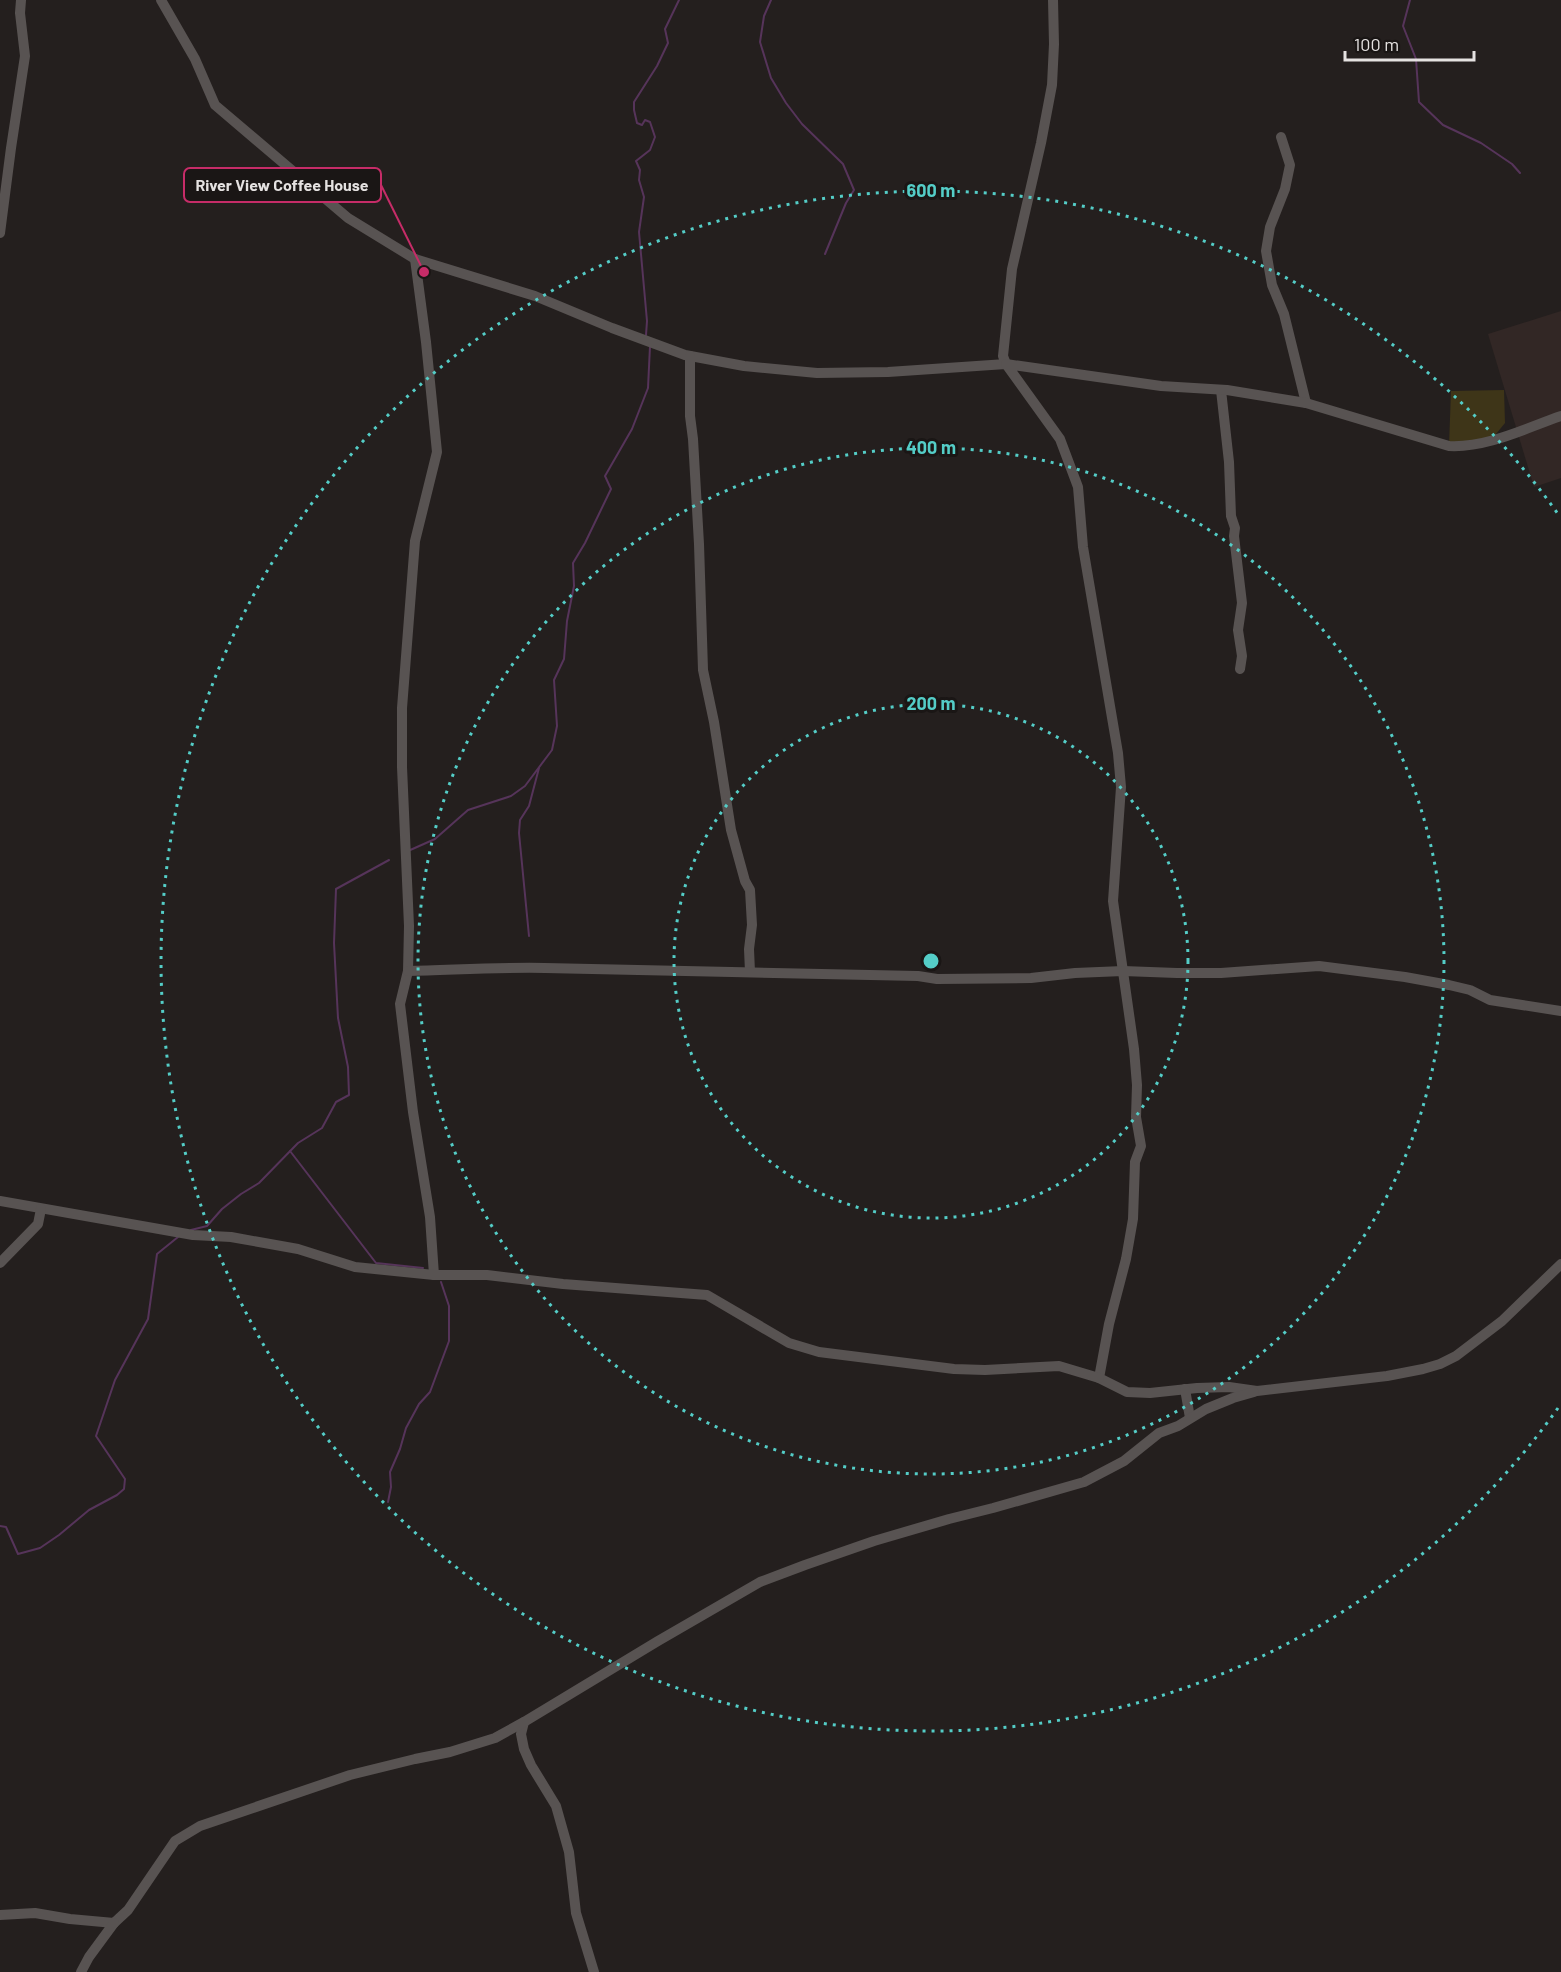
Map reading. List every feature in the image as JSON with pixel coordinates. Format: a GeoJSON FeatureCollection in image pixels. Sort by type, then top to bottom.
{"type":"FeatureCollection","features":[{"type":"Feature","properties":{"kind":"street"},"geometry":{"type":"LineString","coordinates":[[0,233],[25,56],[20,13],[21,0]]}},
{"type":"Feature","properties":{"kind":"street"},"geometry":{"type":"LineString","coordinates":[[161,0],[195,59],[215,105],[348,218],[415,259],[535,296],[612,328],[690,356],[744,366],[817,373],[888,372],[1006,364],[1161,386],[1221,390],[1306,403],[1449,446],[1464,447],[1484,442],[1561,416]]}},
{"type":"Feature","properties":{"kind":"street"},"geometry":{"type":"LineString","coordinates":[[1053,0],[1052,85],[1012,269],[1004,356],[1006,364],[1060,440],[1078,487],[1083,547],[1119,753],[1121,787],[1113,901],[1134,1049],[1137,1085],[1136,1117],[1141,1146],[1135,1162],[1133,1219],[1126,1259],[1098,1378]]}},
{"type":"Feature","properties":{"kind":"street"},"geometry":{"type":"LineString","coordinates":[[1281,137],[1290,165],[1285,189],[1270,227],[1266,251],[1272,285],[1284,314],[1306,403]]}},
{"type":"Feature","properties":{"kind":"street"},"geometry":{"type":"LineString","coordinates":[[415,259],[437,452],[415,541],[402,708],[402,767],[409,926],[408,971],[400,1004],[413,1112],[430,1216],[434,1275]]}},
{"type":"Feature","properties":{"kind":"street"},"geometry":{"type":"LineString","coordinates":[[690,356],[690,416],[699,544],[703,670],[714,722],[731,830],[745,881],[750,890],[752,926],[749,949],[750,972]]}},
{"type":"Feature","properties":{"kind":"street"},"geometry":{"type":"LineString","coordinates":[[1221,390],[1228,453],[1231,516],[1235,528],[1241,594],[1241,618],[1238,630],[1242,656],[1240,669]]}},
{"type":"Feature","properties":{"kind":"street"},"geometry":{"type":"LineString","coordinates":[[408,971],[543,968],[918,976],[949,979],[1031,978],[1123,971],[1177,974],[1221,973],[1319,966],[1449,985],[1470,990],[1490,1000],[1561,1011]]}},
{"type":"Feature","properties":{"kind":"street"},"geometry":{"type":"LineString","coordinates":[[0,1201],[193,1235],[231,1237],[298,1249],[355,1267],[434,1275],[487,1275],[563,1284],[707,1295],[789,1343],[819,1352],[954,1370],[1059,1366],[1098,1378],[1127,1392],[1150,1393],[1229,1387],[1257,1391]]}},
{"type":"Feature","properties":{"kind":"street"},"geometry":{"type":"LineString","coordinates":[[0,1263],[38,1224],[41,1209]]}},
{"type":"Feature","properties":{"kind":"street"},"geometry":{"type":"LineString","coordinates":[[81,1972],[89,1957],[114,1923],[128,1910],[175,1842],[200,1826],[350,1775],[450,1752],[495,1738],[760,1582],[874,1541],[1084,1482],[1124,1461],[1159,1433],[1179,1426],[1215,1405],[1257,1391],[1387,1376],[1440,1364],[1456,1356],[1502,1321],[1561,1264]]}},
{"type":"Feature","properties":{"kind":"street"},"geometry":{"type":"LineString","coordinates":[[1185,1389],[1191,1418]]}},
{"type":"Feature","properties":{"kind":"street"},"geometry":{"type":"LineString","coordinates":[[524,1722],[521,1734],[524,1749],[556,1806],[569,1852],[576,1913],[594,1972]]}},
{"type":"Feature","properties":{"kind":"street"},"geometry":{"type":"LineString","coordinates":[[0,1914],[35,1913],[114,1923]]}},
{"type":"Feature","properties":{"kind":"shaded area"},"geometry":{"type":"Polygon","coordinates":[[[1561,311],[1561,478],[1534,487],[1488,334],[1561,311]]]}},
{"type":"Feature","properties":{"kind":"shaded area"},"geometry":{"type":"Polygon","coordinates":[[[1504,390],[1505,423],[1491,440],[1449,446],[1451,391],[1504,390]]]}},
{"type":"Feature","properties":{"kind":"waterway"},"geometry":{"type":"LineString","coordinates":[[646,335],[647,321],[639,232],[644,197],[639,180],[640,170],[636,161],[650,150],[655,137],[650,122],[645,120],[642,125],[637,123],[634,102],[657,66],[668,43],[665,29],[679,0]]}},
{"type":"Feature","properties":{"kind":"waterway"},"geometry":{"type":"LineString","coordinates":[[771,0],[764,16],[760,42],[771,78],[802,124],[843,164],[854,190],[846,203],[825,254]]}},
{"type":"Feature","properties":{"kind":"waterway"},"geometry":{"type":"LineString","coordinates":[[1410,0],[1403,26],[1416,59],[1419,102],[1443,125],[1481,143],[1512,164],[1520,173]]}},
{"type":"Feature","properties":{"kind":"waterway"},"geometry":{"type":"LineString","coordinates":[[408,851],[435,839],[468,810],[511,796],[525,786],[552,750],[557,726],[554,680],[564,659],[567,621],[574,586],[573,563],[611,489],[605,476],[632,429],[648,388],[650,346]]}},
{"type":"Feature","properties":{"kind":"waterway"},"geometry":{"type":"LineString","coordinates":[[529,936],[519,833],[520,820],[529,806],[539,768]]}},
{"type":"Feature","properties":{"kind":"waterway"},"geometry":{"type":"LineString","coordinates":[[191,1230],[207,1226],[222,1209],[259,1183],[298,1143],[322,1128],[336,1102],[349,1095],[348,1067],[338,1018],[334,943],[336,889],[389,860]]}},
{"type":"Feature","properties":{"kind":"waterway"},"geometry":{"type":"LineString","coordinates":[[290,1151],[376,1263],[423,1268]]}},
{"type":"Feature","properties":{"kind":"waterway"},"geometry":{"type":"LineString","coordinates":[[0,1526],[6,1527],[18,1554],[40,1548],[89,1510],[124,1489],[125,1479],[96,1436],[115,1380],[148,1319],[157,1254],[178,1237]]}},
{"type":"Feature","properties":{"kind":"waterway"},"geometry":{"type":"LineString","coordinates":[[388,1502],[391,1487],[390,1472],[406,1428],[419,1404],[430,1392],[449,1341],[449,1306],[441,1282]]}},
{"type":"Feature","properties":{"kind":"place","name":"River View Coffee House"},"geometry":{"type":"Point","coordinates":[424,272]}}]}
